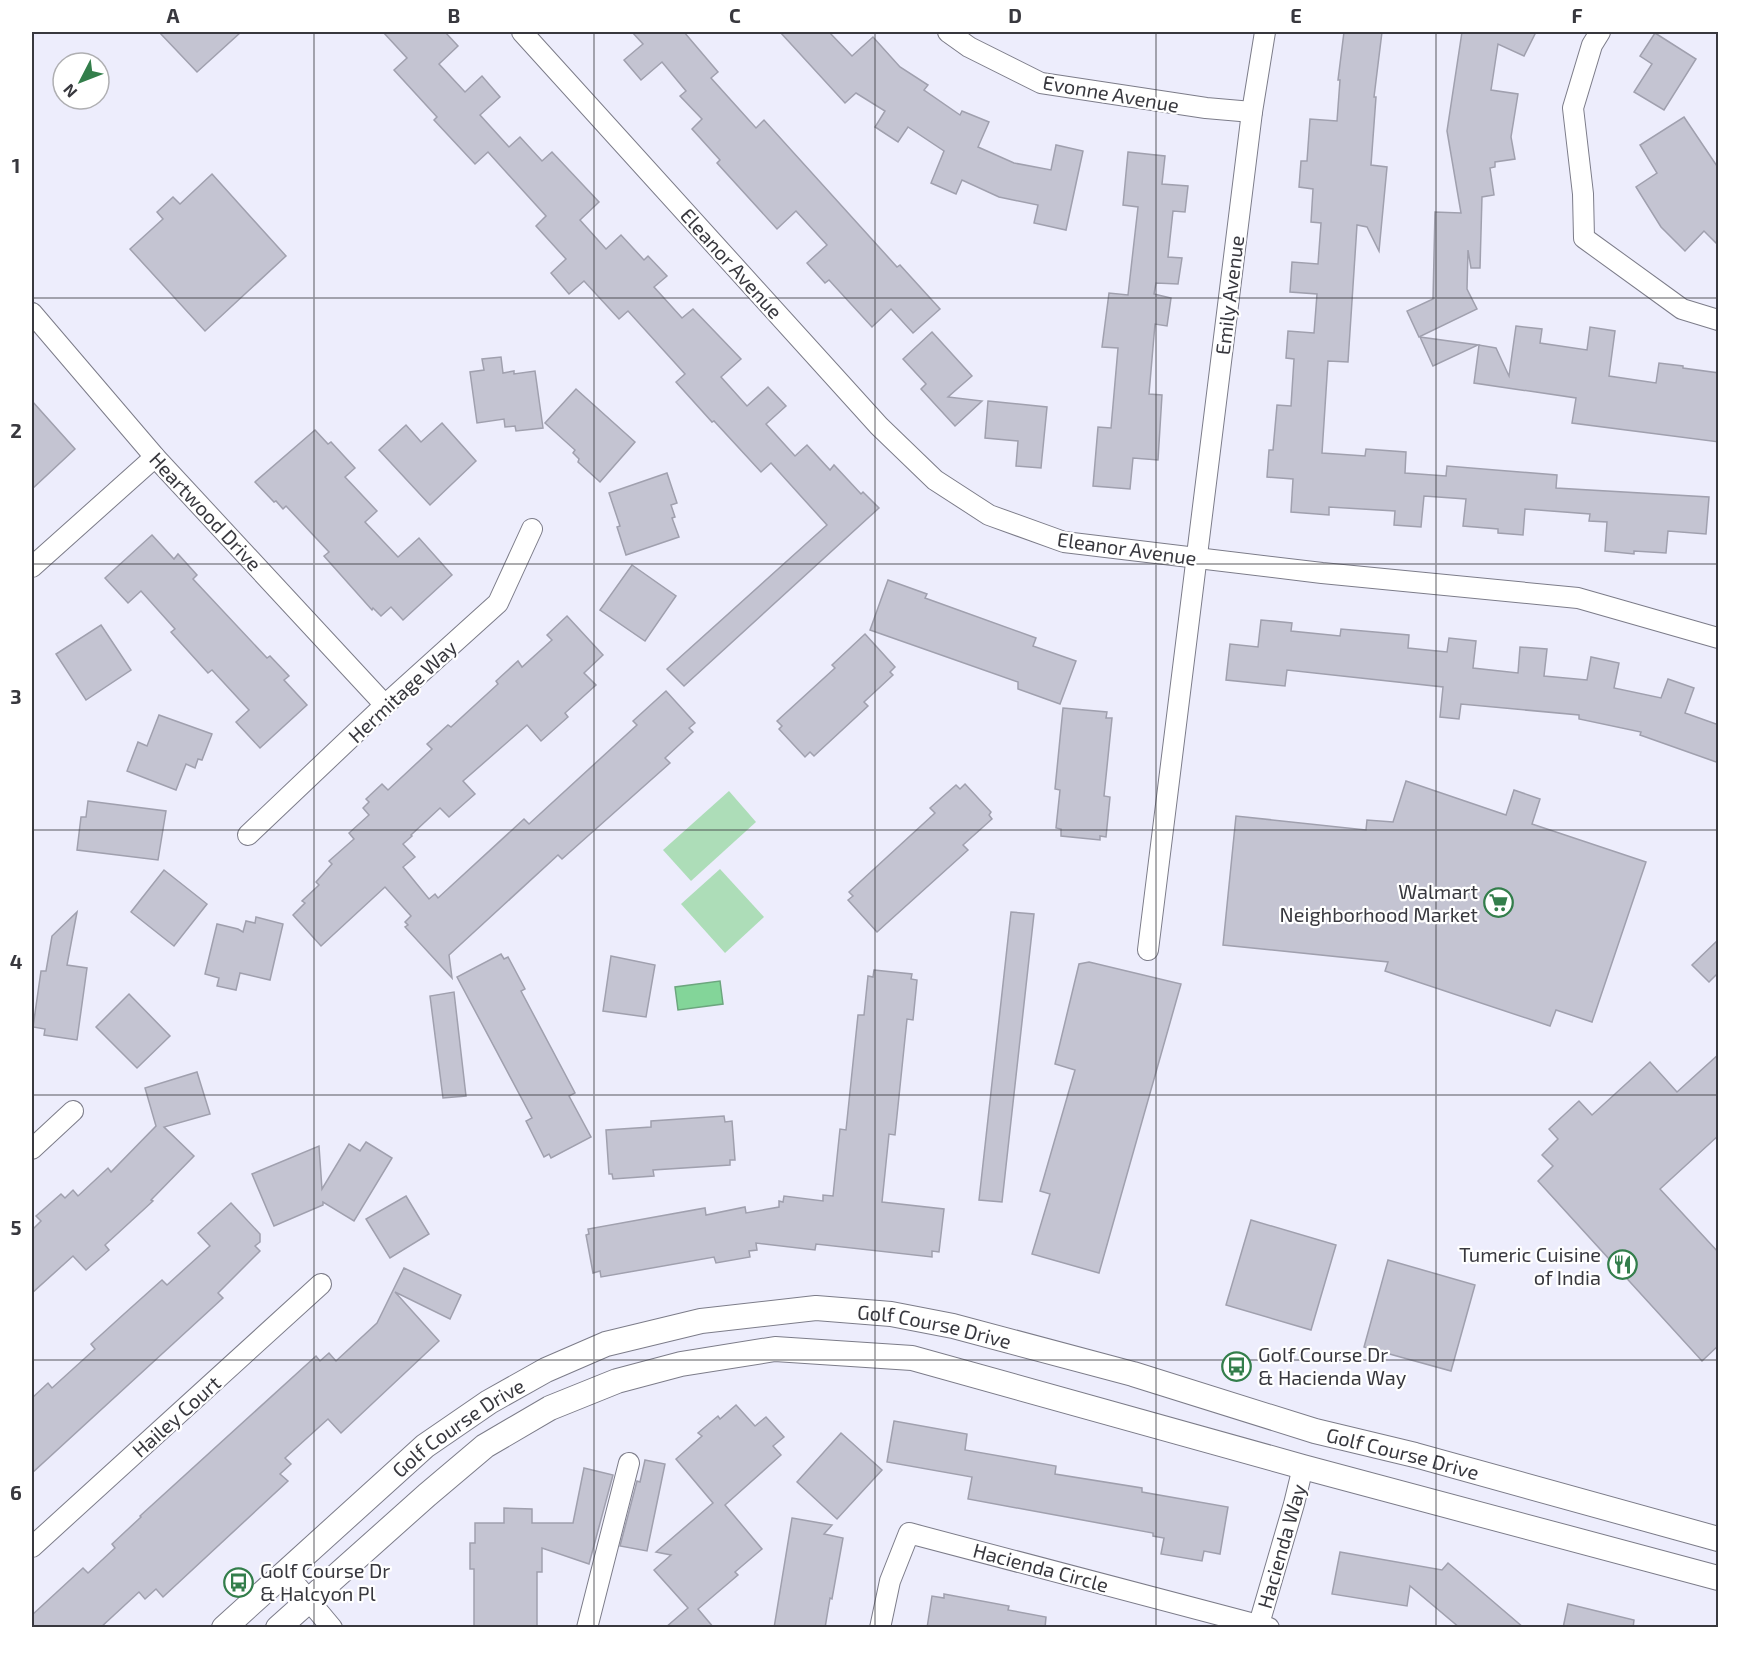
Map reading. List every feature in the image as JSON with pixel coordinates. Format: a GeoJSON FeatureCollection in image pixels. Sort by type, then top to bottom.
{"type":"FeatureCollection","features":[{"type":"Feature","properties":{"kind":"street","name":"Eleanor Avenue"},"geometry":{"type":"LineString","coordinates":[[522,32],[879,426],[935,480],[989,515],[1064,542],[1322,573],[1578,598],[1718,638]]}},
{"type":"Feature","properties":{"kind":"street","name":"Evonne Avenue"},"geometry":{"type":"LineString","coordinates":[[948,32],[969,47],[1041,83],[1206,108],[1252,112]]}},
{"type":"Feature","properties":{"kind":"street","name":"Emily Avenue"},"geometry":{"type":"LineString","coordinates":[[1148,950],[1252,112],[1265,32]]}},
{"type":"Feature","properties":{"kind":"street"},"geometry":{"type":"LineString","coordinates":[[1600,32],[1592,45],[1573,108],[1583,194],[1584,238],[1682,309],[1719,320]]}},
{"type":"Feature","properties":{"kind":"street","name":"Heartwood Drive"},"geometry":{"type":"LineString","coordinates":[[32,314],[155,457],[385,705]]}},
{"type":"Feature","properties":{"kind":"street"},"geometry":{"type":"LineString","coordinates":[[32,567],[155,457]]}},
{"type":"Feature","properties":{"kind":"street","name":"Hermitage Way"},"geometry":{"type":"LineString","coordinates":[[248,835],[385,705],[498,603],[532,529]]}},
{"type":"Feature","properties":{"kind":"street"},"geometry":{"type":"LineString","coordinates":[[32,1149],[73,1111]]}},
{"type":"Feature","properties":{"kind":"street","name":"Hailey Court"},"geometry":{"type":"LineString","coordinates":[[32,1547],[321,1284]]}},
{"type":"Feature","properties":{"kind":"street","name":"Golf Course Drive"},"geometry":{"type":"LineString","coordinates":[[224,1628],[425,1446],[489,1402],[546,1370],[606,1344],[701,1321],[816,1308],[891,1314],[953,1326],[1133,1374],[1315,1431],[1415,1455],[1719,1539]]}},
{"type":"Feature","properties":{"kind":"street","name":"Golf Course Drive"},"geometry":{"type":"LineString","coordinates":[[278,1628],[485,1446],[550,1408],[628,1378],[681,1364],[775,1349],[912,1358],[1303,1467],[1719,1578]]}},
{"type":"Feature","properties":{"kind":"street"},"geometry":{"type":"LineString","coordinates":[[587,1628],[628,1463]]}},
{"type":"Feature","properties":{"kind":"street","name":"Hacienda Way"},"geometry":{"type":"LineString","coordinates":[[1264,1626],[1303,1467]]}},
{"type":"Feature","properties":{"kind":"street","name":"Hacienda Circle"},"geometry":{"type":"LineString","coordinates":[[880,1628],[890,1581],[909,1533],[1264,1626]]}},
{"type":"Feature","properties":{"kind":"street"},"geometry":{"type":"LineString","coordinates":[[286,1573],[332,1628]]}},
{"type":"Feature","properties":{"kind":"shaded area"},"geometry":{"type":"Polygon","coordinates":[[[729,791],[756,822],[691,881],[663,850],[729,791]]]}},
{"type":"Feature","properties":{"kind":"shaded area"},"geometry":{"type":"Polygon","coordinates":[[[720,869],[764,917],[725,953],[681,904],[720,869]]]}},
{"type":"Feature","properties":{"kind":"shaded area"},"geometry":{"type":"Polygon","coordinates":[[[720,981],[723,1004],[678,1010],[675,987],[720,981]]]}},
{"type":"Feature","properties":{"kind":"building"},"geometry":{"type":"Polygon","coordinates":[[[159,32],[241,32],[197,72],[159,32]]]}},
{"type":"Feature","properties":{"kind":"building"},"geometry":{"type":"Polygon","coordinates":[[[383,32],[445,32],[458,46],[439,64],[465,92],[482,76],[500,97],[480,115],[509,147],[520,137],[542,161],[552,152],[599,202],[580,220],[606,249],[621,235],[644,260],[648,256],[667,276],[654,287],[682,318],[693,309],[741,359],[721,377],[747,406],[768,387],[786,406],[766,424],[795,456],[807,445],[830,470],[834,465],[861,494],[863,492],[879,508],[684,686],[667,669],[827,525],[771,463],[761,472],[714,421],[712,422],[676,382],[685,374],[628,311],[619,319],[584,281],[569,294],[551,273],[566,259],[536,226],[546,216],[488,152],[475,164],[434,120],[437,117],[394,70],[407,58],[383,32]]]}},
{"type":"Feature","properties":{"kind":"building"},"geometry":{"type":"Polygon","coordinates":[[[632,32],[684,32],[718,72],[711,78],[756,128],[764,120],[897,267],[900,265],[940,309],[913,333],[891,309],[872,327],[829,280],[825,283],[807,263],[827,245],[796,211],[777,229],[717,163],[720,160],[692,129],[702,119],[680,96],[686,91],[662,62],[641,80],[624,60],[643,44],[632,32]]]}},
{"type":"Feature","properties":{"kind":"building"},"geometry":{"type":"Polygon","coordinates":[[[780,32],[829,32],[852,56],[873,37],[900,67],[928,85],[924,90],[960,115],[962,111],[989,122],[978,147],[1014,163],[1051,170],[1056,145],[1083,151],[1066,230],[1034,223],[1038,205],[999,197],[962,180],[956,194],[931,183],[944,151],[908,127],[898,142],[875,127],[885,111],[856,93],[845,103],[780,32]]]}},
{"type":"Feature","properties":{"kind":"building"},"geometry":{"type":"Polygon","coordinates":[[[1344,32],[1382,32],[1374,97],[1376,97],[1371,165],[1387,167],[1379,251],[1367,227],[1357,225],[1348,362],[1328,361],[1322,453],[1365,456],[1366,449],[1406,452],[1405,473],[1446,476],[1447,466],[1557,475],[1556,488],[1709,497],[1706,534],[1668,531],[1666,553],[1634,551],[1634,554],[1605,551],[1607,522],[1589,521],[1590,514],[1525,509],[1523,535],[1498,533],[1498,529],[1463,526],[1466,499],[1424,496],[1421,527],[1394,525],[1395,511],[1329,507],[1329,515],[1291,512],[1293,479],[1267,477],[1269,450],[1273,450],[1277,405],[1291,406],[1294,359],[1286,358],[1288,331],[1314,333],[1317,294],[1290,292],[1292,262],[1318,264],[1321,223],[1311,222],[1313,189],[1299,187],[1301,161],[1307,161],[1310,119],[1337,121],[1340,80],[1338,80],[1344,32]]]}},
{"type":"Feature","properties":{"kind":"building"},"geometry":{"type":"Polygon","coordinates":[[[1462,32],[1536,32],[1524,56],[1498,44],[1491,90],[1518,94],[1511,137],[1515,159],[1495,162],[1495,167],[1490,168],[1494,195],[1482,197],[1480,268],[1471,268],[1468,250],[1467,289],[1477,309],[1419,337],[1407,311],[1433,299],[1435,212],[1461,213],[1447,131],[1462,32]]]}},
{"type":"Feature","properties":{"kind":"building"},"geometry":{"type":"Polygon","coordinates":[[[1655,33],[1696,59],[1664,110],[1634,92],[1652,64],[1640,56],[1655,33]]]}},
{"type":"Feature","properties":{"kind":"building"},"geometry":{"type":"Polygon","coordinates":[[[1684,117],[1719,169],[1719,246],[1704,231],[1685,251],[1661,227],[1636,187],[1657,173],[1640,145],[1684,117]]]}},
{"type":"Feature","properties":{"kind":"building"},"geometry":{"type":"Polygon","coordinates":[[[1128,152],[1165,156],[1162,184],[1188,186],[1185,212],[1173,211],[1168,257],[1182,258],[1178,284],[1156,283],[1154,294],[1171,298],[1167,326],[1155,324],[1149,394],[1162,395],[1158,460],[1133,458],[1130,489],[1093,486],[1098,427],[1111,428],[1118,348],[1102,347],[1109,293],[1128,295],[1138,207],[1123,205],[1128,152]]]}},
{"type":"Feature","properties":{"kind":"building"},"geometry":{"type":"Polygon","coordinates":[[[212,174],[286,256],[205,331],[130,249],[163,219],[157,212],[173,197],[180,204],[212,174]]]}},
{"type":"Feature","properties":{"kind":"building"},"geometry":{"type":"Polygon","coordinates":[[[1516,326],[1542,329],[1540,343],[1587,350],[1590,327],[1615,331],[1609,376],[1656,383],[1659,363],[1719,373],[1719,442],[1572,423],[1576,398],[1474,383],[1479,345],[1496,348],[1509,376],[1516,326]]]}},
{"type":"Feature","properties":{"kind":"building"},"geometry":{"type":"Polygon","coordinates":[[[932,332],[972,376],[948,397],[982,401],[955,426],[921,389],[926,384],[903,359],[932,332]]]}},
{"type":"Feature","properties":{"kind":"building"},"geometry":{"type":"Polygon","coordinates":[[[1420,337],[1478,345],[1433,366],[1420,337]]]}},
{"type":"Feature","properties":{"kind":"building"},"geometry":{"type":"Polygon","coordinates":[[[501,357],[503,373],[535,371],[543,428],[516,431],[515,426],[505,427],[504,419],[477,423],[470,372],[484,370],[482,359],[501,357]]]}},
{"type":"Feature","properties":{"kind":"building"},"geometry":{"type":"Polygon","coordinates":[[[576,389],[635,442],[600,482],[578,462],[579,459],[573,453],[575,450],[545,423],[576,389]]]}},
{"type":"Feature","properties":{"kind":"building"},"geometry":{"type":"Polygon","coordinates":[[[32,401],[75,449],[32,489],[32,401]]]}},
{"type":"Feature","properties":{"kind":"building"},"geometry":{"type":"Polygon","coordinates":[[[988,401],[1047,407],[1041,468],[1016,466],[1018,441],[985,438],[988,401]]]}},
{"type":"Feature","properties":{"kind":"building"},"geometry":{"type":"Polygon","coordinates":[[[442,423],[476,461],[430,505],[379,450],[406,425],[421,442],[442,423]]]}},
{"type":"Feature","properties":{"kind":"building"},"geometry":{"type":"Polygon","coordinates":[[[315,430],[328,444],[331,442],[355,468],[345,477],[377,511],[365,522],[398,557],[419,538],[452,575],[403,620],[391,607],[381,616],[373,608],[372,610],[324,556],[329,552],[286,506],[283,509],[255,482],[315,430]]]}},
{"type":"Feature","properties":{"kind":"building"},"geometry":{"type":"Polygon","coordinates":[[[667,473],[677,503],[671,505],[675,517],[672,518],[679,537],[626,555],[617,527],[620,526],[609,493],[667,473]]]}},
{"type":"Feature","properties":{"kind":"building"},"geometry":{"type":"Polygon","coordinates":[[[152,535],[174,559],[178,554],[197,575],[193,579],[267,658],[270,656],[289,676],[284,680],[307,705],[260,748],[236,722],[249,710],[212,670],[208,673],[171,632],[175,629],[141,591],[128,603],[105,578],[152,535]]]}},
{"type":"Feature","properties":{"kind":"building"},"geometry":{"type":"Polygon","coordinates":[[[632,565],[676,596],[645,641],[600,610],[632,565]]]}},
{"type":"Feature","properties":{"kind":"building"},"geometry":{"type":"Polygon","coordinates":[[[888,580],[927,594],[925,598],[1036,638],[1033,646],[1076,661],[1060,704],[1018,689],[1018,682],[870,630],[888,580]]]}},
{"type":"Feature","properties":{"kind":"building"},"geometry":{"type":"Polygon","coordinates":[[[567,616],[603,655],[584,673],[596,685],[565,713],[568,717],[541,741],[527,725],[463,781],[475,794],[449,817],[440,808],[411,835],[403,844],[415,857],[403,867],[429,899],[435,894],[438,898],[524,819],[529,824],[637,725],[633,721],[666,691],[695,723],[689,728],[693,732],[665,758],[670,763],[562,859],[558,855],[449,955],[452,978],[405,927],[408,925],[405,922],[411,916],[385,887],[321,946],[293,915],[305,903],[302,901],[319,885],[316,882],[332,864],[329,861],[354,839],[349,833],[369,815],[363,808],[369,802],[366,799],[382,784],[388,790],[432,749],[427,744],[448,725],[451,727],[498,684],[496,681],[518,661],[522,667],[552,640],[547,635],[567,616]]]}},
{"type":"Feature","properties":{"kind":"building"},"geometry":{"type":"Polygon","coordinates":[[[1261,620],[1292,623],[1291,631],[1340,636],[1341,629],[1409,635],[1408,648],[1447,652],[1449,638],[1476,641],[1473,668],[1518,673],[1520,647],[1547,649],[1544,676],[1587,680],[1591,657],[1619,663],[1614,688],[1661,698],[1668,679],[1694,688],[1685,713],[1719,725],[1719,763],[1640,735],[1641,732],[1579,719],[1579,715],[1461,704],[1459,719],[1440,717],[1443,687],[1287,670],[1285,686],[1226,680],[1230,644],[1258,647],[1261,620]]]}},
{"type":"Feature","properties":{"kind":"building"},"geometry":{"type":"Polygon","coordinates":[[[101,625],[131,670],[86,700],[56,654],[101,625]]]}},
{"type":"Feature","properties":{"kind":"building"},"geometry":{"type":"Polygon","coordinates":[[[865,634],[895,667],[890,672],[893,675],[864,702],[868,706],[814,756],[810,752],[805,757],[779,729],[782,726],[777,721],[835,668],[832,665],[865,634]]]}},
{"type":"Feature","properties":{"kind":"building"},"geometry":{"type":"Polygon","coordinates":[[[1063,708],[1107,712],[1106,718],[1112,718],[1104,796],[1110,797],[1106,837],[1100,836],[1100,840],[1061,836],[1061,829],[1056,828],[1060,790],[1055,789],[1063,708]]]}},
{"type":"Feature","properties":{"kind":"building"},"geometry":{"type":"Polygon","coordinates":[[[159,715],[212,734],[202,760],[198,759],[195,768],[186,764],[176,790],[127,771],[138,742],[147,746],[159,715]]]}},
{"type":"Feature","properties":{"kind":"building","name":"Walmart Neighborhood Market"},"geometry":{"type":"Polygon","coordinates":[[[1406,781],[1506,815],[1514,790],[1540,799],[1532,824],[1646,862],[1592,1022],[1556,1010],[1550,1026],[1385,971],[1388,962],[1223,945],[1236,816],[1366,830],[1367,820],[1393,822],[1406,781]]]}},
{"type":"Feature","properties":{"kind":"building"},"geometry":{"type":"Polygon","coordinates":[[[965,784],[991,812],[989,815],[992,819],[963,845],[968,850],[877,932],[848,900],[853,896],[849,892],[935,813],[930,808],[956,785],[960,789],[965,784]]]}},
{"type":"Feature","properties":{"kind":"building"},"geometry":{"type":"Polygon","coordinates":[[[88,801],[166,811],[158,860],[77,850],[81,817],[86,817],[88,801]]]}},
{"type":"Feature","properties":{"kind":"building"},"geometry":{"type":"Polygon","coordinates":[[[164,870],[207,904],[174,946],[131,912],[164,870]]]}},
{"type":"Feature","properties":{"kind":"building"},"geometry":{"type":"Polygon","coordinates":[[[77,912],[67,965],[87,968],[77,1040],[44,1035],[45,1029],[33,1027],[41,971],[46,971],[52,936],[77,912]]]}},
{"type":"Feature","properties":{"kind":"building"},"geometry":{"type":"Polygon","coordinates":[[[1011,912],[1034,914],[1002,1202],[979,1200],[1011,912]]]}},
{"type":"Feature","properties":{"kind":"building"},"geometry":{"type":"Polygon","coordinates":[[[256,917],[283,924],[270,980],[240,973],[236,990],[217,986],[219,978],[205,974],[217,924],[243,932],[246,921],[255,923],[256,917]]]}},
{"type":"Feature","properties":{"kind":"building"},"geometry":{"type":"Polygon","coordinates":[[[1719,939],[1719,972],[1709,982],[1692,965],[1719,939]]]}},
{"type":"Feature","properties":{"kind":"building"},"geometry":{"type":"Polygon","coordinates":[[[501,954],[504,959],[508,957],[525,989],[521,991],[575,1093],[569,1096],[591,1137],[551,1158],[549,1154],[544,1157],[526,1121],[532,1118],[457,977],[501,954]]]}},
{"type":"Feature","properties":{"kind":"building"},"geometry":{"type":"Polygon","coordinates":[[[611,956],[655,965],[646,1017],[603,1011],[611,956]]]}},
{"type":"Feature","properties":{"kind":"building"},"geometry":{"type":"Polygon","coordinates":[[[1089,962],[1181,984],[1099,1273],[1032,1254],[1050,1194],[1040,1191],[1075,1070],[1055,1064],[1079,964],[1089,962]]]}},
{"type":"Feature","properties":{"kind":"building"},"geometry":{"type":"Polygon","coordinates":[[[874,970],[912,974],[911,979],[917,980],[913,1020],[907,1019],[895,1135],[889,1134],[882,1202],[944,1209],[939,1252],[932,1251],[932,1257],[816,1244],[815,1250],[756,1243],[757,1250],[749,1251],[750,1257],[716,1263],[714,1257],[601,1277],[600,1271],[593,1273],[586,1235],[589,1234],[588,1229],[705,1208],[706,1215],[745,1207],[746,1213],[779,1207],[779,1201],[783,1202],[784,1196],[823,1201],[823,1195],[833,1196],[840,1129],[846,1130],[858,1015],[864,1015],[868,976],[873,977],[874,970]]]}},
{"type":"Feature","properties":{"kind":"building"},"geometry":{"type":"Polygon","coordinates":[[[454,992],[466,1096],[443,1098],[430,996],[454,992]]]}},
{"type":"Feature","properties":{"kind":"building"},"geometry":{"type":"Polygon","coordinates":[[[129,994],[170,1036],[137,1068],[96,1027],[129,994]]]}},
{"type":"Feature","properties":{"kind":"building"},"geometry":{"type":"Polygon","coordinates":[[[1719,1054],[1719,1135],[1660,1189],[1719,1253],[1719,1345],[1702,1361],[1538,1181],[1553,1166],[1542,1155],[1558,1139],[1549,1129],[1579,1101],[1592,1115],[1650,1062],[1677,1092],[1719,1054]]]}},
{"type":"Feature","properties":{"kind":"building"},"geometry":{"type":"Polygon","coordinates":[[[197,1072],[210,1114],[164,1127],[194,1156],[151,1200],[153,1201],[105,1245],[109,1250],[86,1270],[73,1256],[32,1293],[32,1230],[41,1221],[36,1216],[61,1194],[65,1198],[73,1190],[78,1196],[108,1168],[111,1172],[156,1126],[145,1088],[197,1072]]]}},
{"type":"Feature","properties":{"kind":"building"},"geometry":{"type":"Polygon","coordinates":[[[724,1116],[725,1122],[732,1121],[735,1160],[730,1160],[730,1165],[653,1170],[654,1176],[613,1179],[612,1174],[609,1174],[606,1130],[651,1127],[651,1121],[724,1116]]]}},
{"type":"Feature","properties":{"kind":"building"},"geometry":{"type":"Polygon","coordinates":[[[366,1142],[392,1158],[354,1221],[323,1202],[323,1205],[274,1226],[252,1174],[319,1146],[322,1189],[349,1144],[360,1151],[366,1142]]]}},
{"type":"Feature","properties":{"kind":"building"},"geometry":{"type":"Polygon","coordinates":[[[406,1196],[429,1234],[390,1258],[366,1219],[406,1196]]]}},
{"type":"Feature","properties":{"kind":"building"},"geometry":{"type":"Polygon","coordinates":[[[231,1203],[260,1234],[260,1242],[255,1246],[260,1251],[218,1293],[223,1298],[32,1473],[32,1398],[48,1383],[52,1388],[95,1349],[91,1344],[124,1314],[162,1280],[167,1285],[210,1246],[198,1233],[231,1203]]]}},
{"type":"Feature","properties":{"kind":"building"},"geometry":{"type":"Polygon","coordinates":[[[1251,1220],[1336,1245],[1311,1330],[1226,1305],[1251,1220]]]}},
{"type":"Feature","properties":{"kind":"building"},"geometry":{"type":"Polygon","coordinates":[[[1388,1260],[1475,1285],[1451,1371],[1364,1347],[1388,1260]]]}},
{"type":"Feature","properties":{"kind":"building"},"geometry":{"type":"Polygon","coordinates":[[[404,1268],[461,1295],[450,1319],[395,1292],[439,1341],[341,1433],[328,1419],[285,1458],[291,1464],[280,1474],[288,1481],[163,1597],[156,1589],[145,1599],[139,1592],[100,1628],[32,1628],[32,1615],[83,1568],[88,1573],[115,1548],[112,1544],[140,1516],[316,1356],[320,1361],[329,1353],[336,1361],[377,1323],[404,1268]]]}},
{"type":"Feature","properties":{"kind":"building"},"geometry":{"type":"Polygon","coordinates":[[[736,1405],[755,1426],[766,1417],[784,1437],[773,1446],[781,1455],[725,1505],[762,1549],[735,1572],[738,1575],[698,1609],[714,1628],[665,1628],[688,1608],[654,1570],[671,1555],[656,1552],[713,1503],[676,1459],[702,1436],[698,1433],[718,1416],[720,1419],[736,1405]]]}},
{"type":"Feature","properties":{"kind":"building"},"geometry":{"type":"Polygon","coordinates":[[[894,1421],[967,1434],[965,1450],[1056,1466],[1055,1474],[1142,1488],[1142,1492],[1228,1507],[1220,1554],[1204,1551],[1202,1561],[1161,1554],[1164,1538],[1153,1536],[1153,1533],[968,1499],[972,1477],[887,1462],[894,1421]]]}},
{"type":"Feature","properties":{"kind":"building"},"geometry":{"type":"Polygon","coordinates":[[[841,1433],[882,1470],[837,1519],[797,1482],[841,1433]]]}},
{"type":"Feature","properties":{"kind":"building"},"geometry":{"type":"Polygon","coordinates":[[[645,1460],[665,1464],[647,1551],[620,1546],[637,1481],[640,1482],[645,1460]]]}},
{"type":"Feature","properties":{"kind":"building"},"geometry":{"type":"Polygon","coordinates":[[[584,1468],[613,1475],[589,1564],[542,1548],[542,1572],[537,1572],[537,1628],[474,1628],[474,1569],[470,1569],[470,1543],[475,1543],[475,1523],[504,1523],[504,1508],[532,1509],[532,1523],[573,1523],[584,1468]]]}},
{"type":"Feature","properties":{"kind":"building"},"geometry":{"type":"Polygon","coordinates":[[[792,1518],[832,1525],[824,1534],[843,1538],[825,1628],[774,1628],[792,1518]]]}},
{"type":"Feature","properties":{"kind":"building"},"geometry":{"type":"Polygon","coordinates":[[[1340,1552],[1442,1570],[1448,1563],[1524,1628],[1460,1628],[1410,1586],[1407,1606],[1332,1594],[1340,1552]]]}},
{"type":"Feature","properties":{"kind":"building"},"geometry":{"type":"Polygon","coordinates":[[[944,1594],[1009,1606],[1008,1610],[1046,1617],[1045,1628],[927,1628],[932,1596],[944,1598],[944,1594]]]}},
{"type":"Feature","properties":{"kind":"building"},"geometry":{"type":"Polygon","coordinates":[[[1568,1604],[1634,1620],[1633,1628],[1563,1628],[1568,1604]]]}},
{"type":"Feature","properties":{"kind":"place","name":"Walmart Neighborhood Market"},"geometry":{"type":"Point","coordinates":[1499,902]}},
{"type":"Feature","properties":{"kind":"place","name":"Tumeric Cuisine of India"},"geometry":{"type":"Point","coordinates":[1622,1265]}},
{"type":"Feature","properties":{"kind":"place","name":"Golf Course Dr & Hacienda Way"},"geometry":{"type":"Point","coordinates":[1237,1366]}},
{"type":"Feature","properties":{"kind":"place","name":"Golf Course Dr & Halcyon Pl"},"geometry":{"type":"Point","coordinates":[239,1582]}}]}
